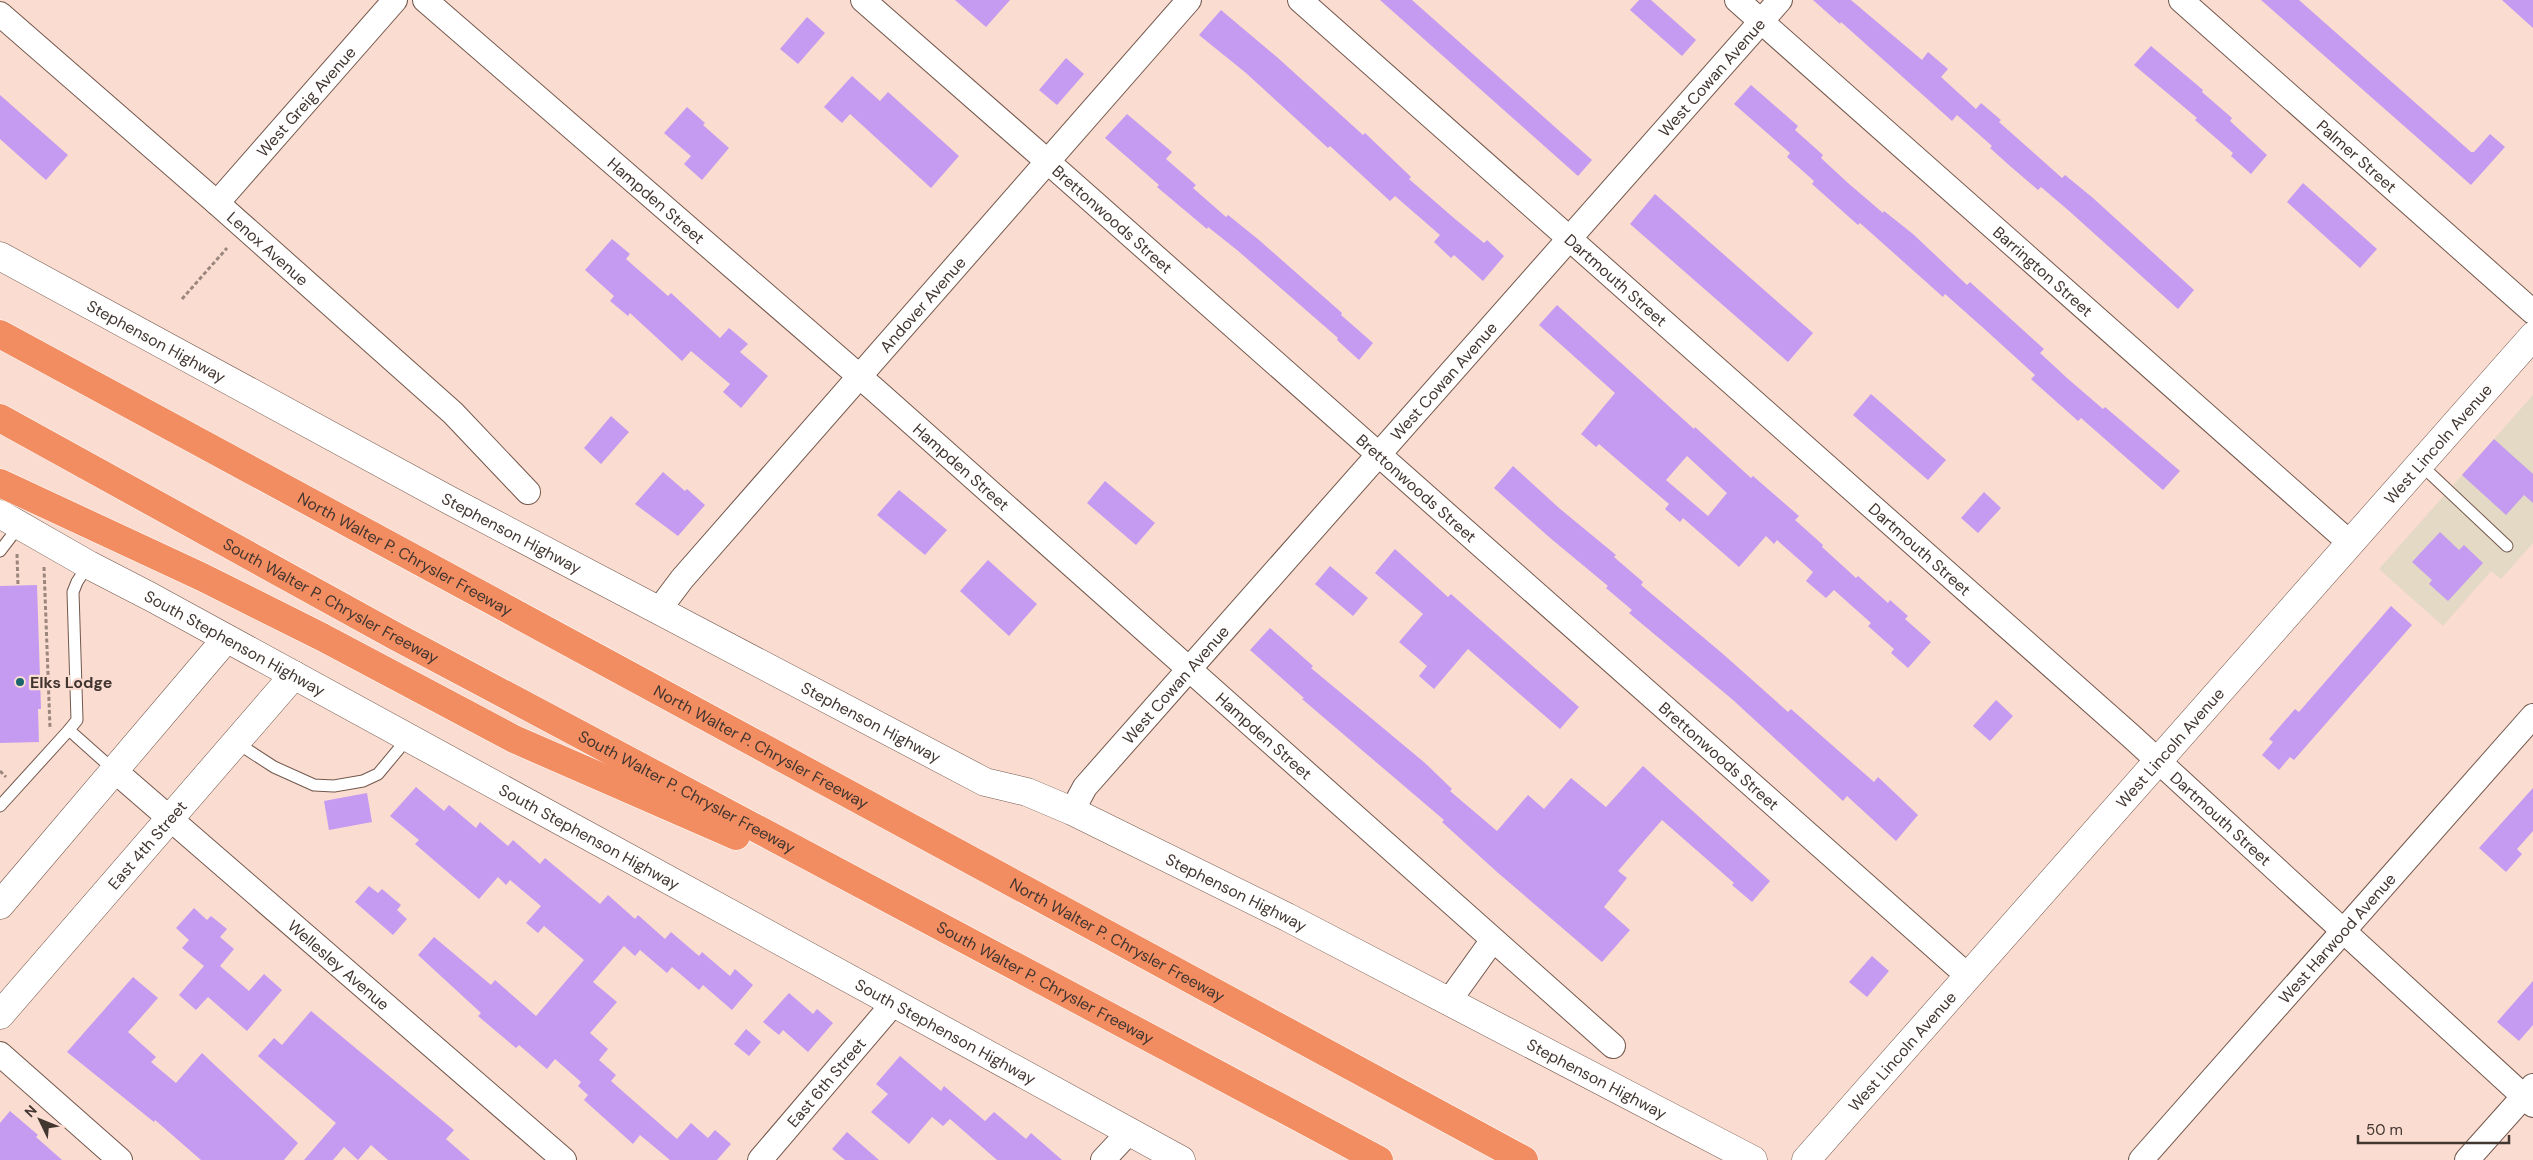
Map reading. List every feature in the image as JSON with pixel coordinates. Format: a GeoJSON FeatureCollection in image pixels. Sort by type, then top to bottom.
{"type":"FeatureCollection","features":[{"type":"Feature","properties":{"kind":"highway","name":"North Walter P. Chrysler Freeway"},"geometry":{"type":"LineString","coordinates":[[0,334],[1524,1160]]}},
{"type":"Feature","properties":{"kind":"highway","name":"South Walter P. Chrysler Freeway"},"geometry":{"type":"LineString","coordinates":[[0,418],[395,636],[1378,1160]]}},
{"type":"Feature","properties":{"kind":"highway"},"geometry":{"type":"LineString","coordinates":[[0,484],[211,581],[521,742],[925,919]]}},
{"type":"Feature","properties":{"kind":"main road","name":"Stephenson Highway"},"geometry":{"type":"LineString","coordinates":[[0,256],[449,500],[985,782],[1027,792],[1072,811],[1287,917],[1753,1160]]}},
{"type":"Feature","properties":{"kind":"main road","name":"West Lincoln Avenue"},"geometry":{"type":"LineString","coordinates":[[1806,1160],[2533,336]]}},
{"type":"Feature","properties":{"kind":"main road","name":"South Stephenson Highway"},"geometry":{"type":"LineString","coordinates":[[12,529],[89,565],[294,675],[1180,1160]]}},
{"type":"Feature","properties":{"kind":"main road"},"geometry":{"type":"LineString","coordinates":[[0,905],[226,639]]}},
{"type":"Feature","properties":{"kind":"main road","name":"East 4th Street"},"geometry":{"type":"LineString","coordinates":[[0,1015],[170,818],[237,744],[294,675]]}},
{"type":"Feature","properties":{"kind":"street","name":"West Greig Avenue"},"geometry":{"type":"LineString","coordinates":[[217,203],[395,0]]}},
{"type":"Feature","properties":{"kind":"street","name":"Hampden Street"},"geometry":{"type":"LineString","coordinates":[[425,0],[859,376],[1492,941],[1613,1046]]}},
{"type":"Feature","properties":{"kind":"street","name":"Brettonwoods Street"},"geometry":{"type":"LineString","coordinates":[[863,0],[1047,160],[1968,976]]}},
{"type":"Feature","properties":{"kind":"street","name":"Andover Avenue"},"geometry":{"type":"LineString","coordinates":[[658,611],[682,579],[1189,0]]}},
{"type":"Feature","properties":{"kind":"street","name":"Dartmouth Street"},"geometry":{"type":"LineString","coordinates":[[1300,0],[2158,761],[2343,931],[2530,1096]]}},
{"type":"Feature","properties":{"kind":"street","name":"Barrington Street"},"geometry":{"type":"LineString","coordinates":[[1736,0],[2350,543]]}},
{"type":"Feature","properties":{"kind":"street","name":"West Cowan Avenue"},"geometry":{"type":"LineString","coordinates":[[1072,811],[1085,787],[1780,0]]}},
{"type":"Feature","properties":{"kind":"street","name":"Palmer Street"},"geometry":{"type":"LineString","coordinates":[[2181,0],[2533,312]]}},
{"type":"Feature","properties":{"kind":"street","name":"Lenox Avenue"},"geometry":{"type":"LineString","coordinates":[[0,14],[217,203],[452,413],[528,492]]}},
{"type":"Feature","properties":{"kind":"street","name":"West Harwood Avenue"},"geometry":{"type":"LineString","coordinates":[[2141,1160],[2533,716]]}},
{"type":"Feature","properties":{"kind":"street","name":"Wellesley Avenue"},"geometry":{"type":"LineString","coordinates":[[114,771],[564,1160]]}},
{"type":"Feature","properties":{"kind":"street"},"geometry":{"type":"LineString","coordinates":[[1449,1001],[1492,941]]}},
{"type":"Feature","properties":{"kind":"street","name":"East 6th Street"},"geometry":{"type":"LineString","coordinates":[[760,1160],[893,1004]]}},
{"type":"Feature","properties":{"kind":"street"},"geometry":{"type":"LineString","coordinates":[[0,1054],[120,1160]]}},
{"type":"Feature","properties":{"kind":"street"},"geometry":{"type":"LineString","coordinates":[[2467,1160],[2530,1096]]}},
{"type":"Feature","properties":{"kind":"street"},"geometry":{"type":"LineString","coordinates":[[1103,1160],[1130,1131]]}},
{"type":"Feature","properties":{"kind":"lane"},"geometry":{"type":"LineString","coordinates":[[2420,464],[2507,546]]}},
{"type":"Feature","properties":{"kind":"lane"},"geometry":{"type":"LineString","coordinates":[[0,551],[12,529]]}},
{"type":"Feature","properties":{"kind":"lane"},"geometry":{"type":"LineString","coordinates":[[0,806],[77,720],[73,592],[77,582],[89,565]]}},
{"type":"Feature","properties":{"kind":"lane"},"geometry":{"type":"LineString","coordinates":[[69,730],[114,771]]}},
{"type":"Feature","properties":{"kind":"lane"},"geometry":{"type":"LineString","coordinates":[[237,744],[274,767],[314,785],[334,786],[363,780],[378,774],[408,737]]}},
{"type":"Feature","properties":{"kind":"path"},"geometry":{"type":"LineString","coordinates":[[182,299],[227,248]]}},
{"type":"Feature","properties":{"kind":"path"},"geometry":{"type":"LineString","coordinates":[[12,529],[18,586]]}},
{"type":"Feature","properties":{"kind":"path"},"geometry":{"type":"LineString","coordinates":[[44,564],[50,732]]}},
{"type":"Feature","properties":{"kind":"path"},"geometry":{"type":"LineString","coordinates":[[0,771],[10,780]]}},
{"type":"Feature","properties":{"kind":"shaded area"},"geometry":{"type":"Polygon","coordinates":[[[2533,395],[2533,543],[2501,579],[2491,571],[2443,626],[2379,569],[2533,395]]]}},
{"type":"Feature","properties":{"kind":"building"},"geometry":{"type":"Polygon","coordinates":[[[955,0],[1010,0],[986,27],[955,0]]]}},
{"type":"Feature","properties":{"kind":"building"},"geometry":{"type":"Polygon","coordinates":[[[1380,0],[1412,0],[1592,160],[1578,176],[1380,0]]]}},
{"type":"Feature","properties":{"kind":"building"},"geometry":{"type":"Polygon","coordinates":[[[1639,0],[1651,0],[1696,40],[1682,56],[1630,10],[1639,0]]]}},
{"type":"Feature","properties":{"kind":"building"},"geometry":{"type":"Polygon","coordinates":[[[1813,0],[1851,0],[1922,60],[1928,52],[1948,69],[1941,77],[1976,109],[1981,103],[2001,120],[1999,122],[2062,178],[2065,175],[2093,198],[2194,290],[2178,309],[2041,187],[2038,190],[2010,166],[1990,148],[1992,146],[1957,115],[1952,121],[1841,22],[1840,24],[1813,0]]]}},
{"type":"Feature","properties":{"kind":"building"},"geometry":{"type":"Polygon","coordinates":[[[2261,0],[2299,0],[2471,152],[2474,152],[2490,134],[2505,147],[2471,185],[2261,0]]]}},
{"type":"Feature","properties":{"kind":"building"},"geometry":{"type":"Polygon","coordinates":[[[2502,0],[2533,0],[2533,28],[2502,0]]]}},
{"type":"Feature","properties":{"kind":"building"},"geometry":{"type":"Polygon","coordinates":[[[1221,10],[1278,58],[1363,135],[1365,133],[1411,177],[1409,179],[1455,219],[1484,243],[1487,240],[1504,256],[1483,281],[1454,255],[1451,258],[1434,242],[1440,235],[1395,196],[1390,201],[1330,146],[1328,148],[1246,73],[1199,35],[1221,10]]]}},
{"type":"Feature","properties":{"kind":"building"},"geometry":{"type":"Polygon","coordinates":[[[807,17],[825,33],[798,64],[780,49],[807,17]]]}},
{"type":"Feature","properties":{"kind":"building"},"geometry":{"type":"Polygon","coordinates":[[[2151,46],[2203,90],[2202,92],[2232,118],[2230,121],[2267,155],[2251,174],[2231,156],[2233,153],[2195,120],[2197,118],[2134,65],[2151,46]]]}},
{"type":"Feature","properties":{"kind":"building"},"geometry":{"type":"Polygon","coordinates":[[[1066,58],[1084,74],[1057,105],[1039,90],[1066,58]]]}},
{"type":"Feature","properties":{"kind":"building"},"geometry":{"type":"Polygon","coordinates":[[[852,76],[880,101],[888,92],[959,156],[931,188],[850,114],[842,123],[824,107],[852,76]]]}},
{"type":"Feature","properties":{"kind":"building"},"geometry":{"type":"Polygon","coordinates":[[[1751,85],[1798,126],[1795,130],[1823,155],[1821,158],[1848,183],[1883,213],[1884,211],[1913,234],[1967,285],[1970,282],[2044,349],[2040,353],[2067,378],[2103,409],[2105,407],[2180,471],[2163,490],[2081,418],[2078,421],[2031,379],[2035,375],[1945,294],[1943,297],[1860,223],[1858,225],[1812,184],[1814,181],[1787,157],[1790,153],[1734,104],[1751,85]]]}},
{"type":"Feature","properties":{"kind":"building"},"geometry":{"type":"Polygon","coordinates":[[[0,95],[68,155],[46,180],[0,139],[0,95]]]}},
{"type":"Feature","properties":{"kind":"building"},"geometry":{"type":"Polygon","coordinates":[[[687,107],[705,123],[703,125],[729,148],[702,180],[684,164],[691,156],[664,133],[687,107]]]}},
{"type":"Feature","properties":{"kind":"building"},"geometry":{"type":"Polygon","coordinates":[[[1127,114],[1172,152],[1166,159],[1196,185],[1193,188],[1226,217],[1228,215],[1259,240],[1373,343],[1359,360],[1337,340],[1338,338],[1237,250],[1208,227],[1207,229],[1157,187],[1159,185],[1105,138],[1127,114]]]}},
{"type":"Feature","properties":{"kind":"building"},"geometry":{"type":"Polygon","coordinates":[[[2303,183],[2377,249],[2360,268],[2287,202],[2303,183]]]}},
{"type":"Feature","properties":{"kind":"building"},"geometry":{"type":"Polygon","coordinates":[[[1655,194],[1813,333],[1788,362],[1630,224],[1655,194]]]}},
{"type":"Feature","properties":{"kind":"building"},"geometry":{"type":"Polygon","coordinates":[[[612,239],[630,254],[626,259],[668,296],[671,293],[720,338],[729,328],[748,344],[740,352],[768,376],[741,408],[723,392],[730,384],[691,351],[682,361],[630,313],[628,316],[610,301],[614,296],[585,270],[612,239]]]}},
{"type":"Feature","properties":{"kind":"building"},"geometry":{"type":"Polygon","coordinates":[[[1557,305],[1694,429],[1695,427],[1751,478],[1753,476],[1799,516],[1795,520],[1823,545],[1822,547],[1856,578],[1858,576],[1888,603],[1890,600],[1908,616],[1905,619],[1931,642],[1908,668],[1891,653],[1894,649],[1868,626],[1871,623],[1834,590],[1826,598],[1806,581],[1813,572],[1777,540],[1774,544],[1766,536],[1739,567],[1683,518],[1680,522],[1665,509],[1669,504],[1599,444],[1596,447],[1581,434],[1615,393],[1539,325],[1557,305]],[[1687,456],[1666,480],[1708,516],[1727,493],[1687,456]]]}},
{"type":"Feature","properties":{"kind":"building"},"geometry":{"type":"Polygon","coordinates":[[[1871,394],[1946,460],[1928,480],[1853,415],[1871,394]]]}},
{"type":"Feature","properties":{"kind":"building"},"geometry":{"type":"Polygon","coordinates":[[[611,416],[629,432],[601,464],[584,448],[611,416]]]}},
{"type":"Feature","properties":{"kind":"building"},"geometry":{"type":"Polygon","coordinates":[[[2494,439],[2533,474],[2533,503],[2524,495],[2506,515],[2462,475],[2494,439]]]}},
{"type":"Feature","properties":{"kind":"building"},"geometry":{"type":"Polygon","coordinates":[[[1513,466],[1559,508],[1616,555],[1614,557],[1643,582],[1641,585],[1788,712],[1791,709],[1874,782],[1878,777],[1918,815],[1896,841],[1847,796],[1843,801],[1733,700],[1629,613],[1632,610],[1606,588],[1608,586],[1494,488],[1513,466]]]}},
{"type":"Feature","properties":{"kind":"building"},"geometry":{"type":"Polygon","coordinates":[[[663,472],[705,505],[678,536],[635,504],[663,472]]]}},
{"type":"Feature","properties":{"kind":"building"},"geometry":{"type":"Polygon","coordinates":[[[1105,481],[1155,523],[1136,545],[1087,503],[1105,481]]]}},
{"type":"Feature","properties":{"kind":"building"},"geometry":{"type":"Polygon","coordinates":[[[899,490],[947,530],[925,555],[877,515],[899,490]]]}},
{"type":"Feature","properties":{"kind":"building"},"geometry":{"type":"Polygon","coordinates":[[[1984,492],[2001,508],[1978,533],[1961,518],[1984,492]]]}},
{"type":"Feature","properties":{"kind":"building"},"geometry":{"type":"Polygon","coordinates":[[[2440,532],[2459,550],[2464,545],[2483,563],[2448,601],[2429,584],[2432,580],[2412,562],[2440,532]]]}},
{"type":"Feature","properties":{"kind":"building"},"geometry":{"type":"Polygon","coordinates":[[[1395,549],[1448,597],[1451,594],[1579,707],[1560,729],[1468,649],[1434,689],[1419,676],[1427,666],[1399,642],[1423,614],[1375,573],[1395,549]]]}},
{"type":"Feature","properties":{"kind":"building"},"geometry":{"type":"Polygon","coordinates":[[[988,560],[1037,604],[1009,636],[960,591],[988,560]]]}},
{"type":"Feature","properties":{"kind":"building"},"geometry":{"type":"Polygon","coordinates":[[[1330,566],[1368,598],[1353,616],[1315,584],[1330,566]]]}},
{"type":"Feature","properties":{"kind":"building","name":"Elks Lodge"},"geometry":{"type":"Polygon","coordinates":[[[37,585],[41,709],[38,709],[39,742],[0,743],[0,586],[37,585]]]}},
{"type":"Feature","properties":{"kind":"building"},"geometry":{"type":"Polygon","coordinates":[[[2391,606],[2412,625],[2294,760],[2290,757],[2279,770],[2262,755],[2273,742],[2269,739],[2295,709],[2299,712],[2391,606]]]}},
{"type":"Feature","properties":{"kind":"building"},"geometry":{"type":"Polygon","coordinates":[[[1270,628],[1313,666],[1311,668],[1425,763],[1452,789],[1450,791],[1497,831],[1528,795],[1544,809],[1571,778],[1606,807],[1643,766],[1770,881],[1752,902],[1732,885],[1734,883],[1662,820],[1618,871],[1627,878],[1604,907],[1630,930],[1602,962],[1497,872],[1442,822],[1444,820],[1302,699],[1304,698],[1250,650],[1270,628]]]}},
{"type":"Feature","properties":{"kind":"building"},"geometry":{"type":"Polygon","coordinates":[[[1996,700],[2013,716],[1990,741],[1973,726],[1996,700]]]}},
{"type":"Feature","properties":{"kind":"building"},"geometry":{"type":"Polygon","coordinates":[[[416,787],[444,811],[449,805],[476,828],[480,822],[508,846],[513,840],[540,864],[545,858],[600,904],[608,895],[635,919],[638,915],[665,939],[671,932],[699,956],[702,952],[730,976],[735,969],[753,985],[732,1010],[703,985],[699,990],[672,967],[667,973],[640,950],[635,956],[624,946],[593,982],[617,1002],[590,1033],[608,1049],[599,1060],[616,1075],[611,1081],[677,1139],[691,1123],[708,1138],[715,1130],[731,1144],[717,1160],[670,1160],[640,1135],[633,1144],[584,1100],[588,1095],[578,1086],[581,1082],[555,1059],[547,1069],[519,1045],[516,1048],[478,1016],[481,1013],[418,955],[434,937],[491,985],[495,980],[536,1016],[584,960],[544,926],[538,933],[526,923],[541,906],[510,880],[506,885],[498,877],[479,899],[415,844],[419,840],[390,816],[416,787]]]}},
{"type":"Feature","properties":{"kind":"building"},"geometry":{"type":"Polygon","coordinates":[[[2533,788],[2533,831],[2517,849],[2522,854],[2506,872],[2479,848],[2533,788]]]}},
{"type":"Feature","properties":{"kind":"building"},"geometry":{"type":"Polygon","coordinates":[[[367,793],[372,822],[329,830],[324,801],[367,793]]]}},
{"type":"Feature","properties":{"kind":"building"},"geometry":{"type":"Polygon","coordinates":[[[369,886],[378,893],[382,889],[401,905],[397,910],[407,919],[393,935],[355,902],[369,886]]]}},
{"type":"Feature","properties":{"kind":"building"},"geometry":{"type":"Polygon","coordinates":[[[194,908],[207,920],[211,916],[227,929],[220,937],[234,949],[220,966],[249,991],[264,974],[282,990],[247,1031],[208,997],[196,1010],[179,995],[204,966],[182,948],[189,940],[176,928],[194,908]]]}},
{"type":"Feature","properties":{"kind":"building"},"geometry":{"type":"Polygon","coordinates":[[[1872,956],[1889,971],[1867,997],[1849,982],[1872,956]]]}},
{"type":"Feature","properties":{"kind":"building"},"geometry":{"type":"Polygon","coordinates":[[[133,977],[158,998],[128,1032],[156,1057],[151,1062],[176,1083],[202,1053],[298,1143],[284,1160],[201,1160],[155,1120],[154,1122],[67,1052],[133,977]]]}},
{"type":"Feature","properties":{"kind":"building"},"geometry":{"type":"Polygon","coordinates":[[[2533,981],[2533,1025],[2519,1041],[2497,1022],[2533,981]]]}},
{"type":"Feature","properties":{"kind":"building"},"geometry":{"type":"Polygon","coordinates":[[[789,993],[813,1014],[817,1009],[833,1023],[808,1052],[783,1030],[779,1035],[763,1022],[789,993]]]}},
{"type":"Feature","properties":{"kind":"building"},"geometry":{"type":"Polygon","coordinates":[[[311,1011],[454,1130],[446,1139],[470,1160],[388,1160],[371,1145],[358,1160],[344,1147],[333,1160],[304,1160],[336,1123],[258,1056],[274,1038],[282,1045],[311,1011]]]}},
{"type":"Feature","properties":{"kind":"building"},"geometry":{"type":"Polygon","coordinates":[[[746,1029],[761,1042],[749,1056],[734,1044],[746,1029]]]}},
{"type":"Feature","properties":{"kind":"building"},"geometry":{"type":"Polygon","coordinates":[[[900,1056],[941,1091],[944,1086],[985,1121],[994,1112],[1026,1139],[1031,1133],[1062,1160],[997,1160],[950,1119],[943,1126],[932,1117],[909,1144],[871,1112],[888,1094],[876,1084],[900,1056]]]}},
{"type":"Feature","properties":{"kind":"building"},"geometry":{"type":"Polygon","coordinates":[[[10,1111],[38,1135],[36,1137],[62,1160],[0,1160],[0,1123],[10,1111]]]}},
{"type":"Feature","properties":{"kind":"building"},"geometry":{"type":"Polygon","coordinates":[[[847,1132],[879,1160],[845,1160],[832,1149],[847,1132]]]}},
{"type":"Feature","properties":{"kind":"place","name":"Elks Lodge"},"geometry":{"type":"Point","coordinates":[20,682]}}]}
